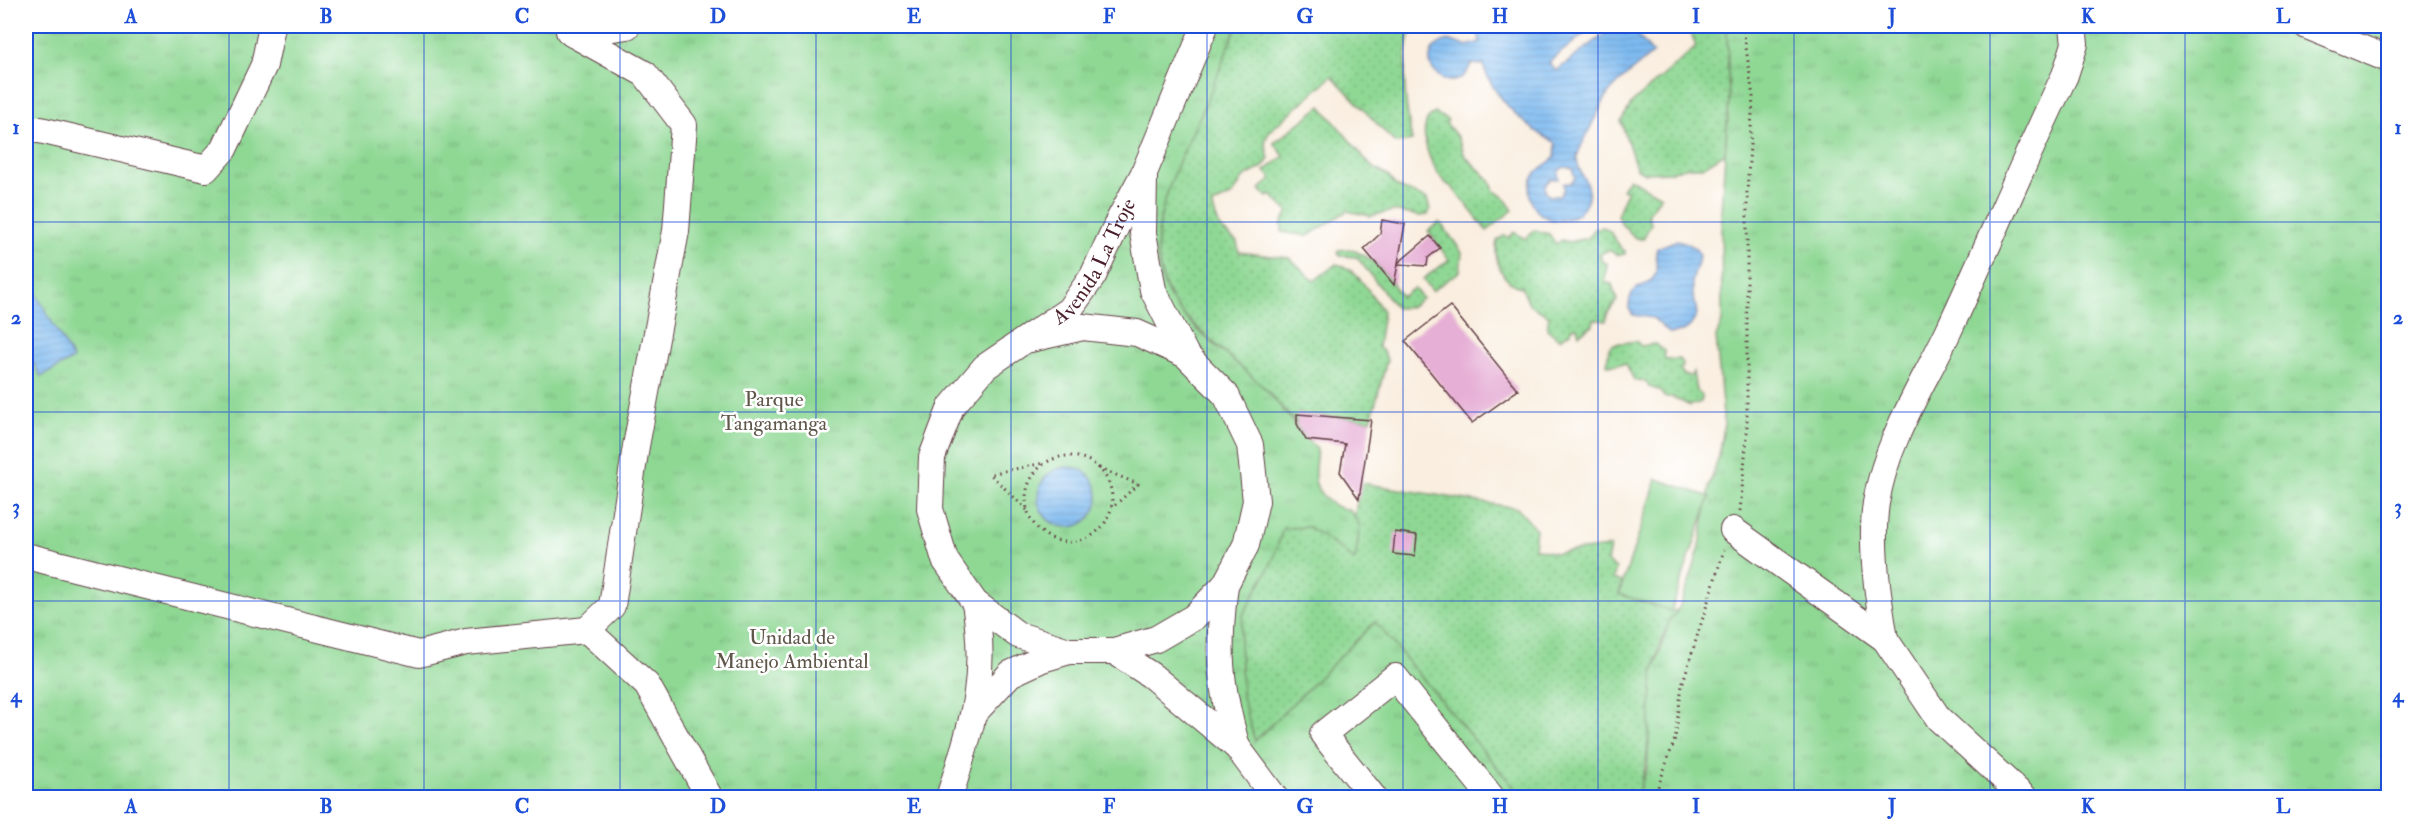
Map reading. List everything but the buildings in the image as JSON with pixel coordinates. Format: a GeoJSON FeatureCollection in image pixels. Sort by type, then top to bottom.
{"type":"FeatureCollection","features":[{"type":"Feature","properties":{"kind":"street"},"geometry":{"type":"LineString","coordinates":[[26,130],[40,130],[206,169],[224,149],[264,65],[272,26]]}},
{"type":"Feature","properties":{"kind":"street"},"geometry":{"type":"LineString","coordinates":[[567,30],[627,26]]}},
{"type":"Feature","properties":{"kind":"street","name":"Avenida La Troje"},"geometry":{"type":"LineString","coordinates":[[1030,339],[1069,310],[1087,285],[1144,173],[1205,26]]}},
{"type":"Feature","properties":{"kind":"street"},"geometry":{"type":"LineString","coordinates":[[1885,639],[1873,534],[1876,502],[1892,447],[1908,408],[1949,329],[2065,75],[2075,44],[2073,26]]}},
{"type":"Feature","properties":{"kind":"street"},"geometry":{"type":"LineString","coordinates":[[2307,26],[2388,59]]}},
{"type":"Feature","properties":{"kind":"street"},"geometry":{"type":"LineString","coordinates":[[26,556],[419,654],[466,642],[587,630],[612,606],[636,446],[676,231],[684,125],[645,74],[567,30]]}},
{"type":"Feature","properties":{"kind":"street","name":"Avenida La Troje"},"geometry":{"type":"LineString","coordinates":[[1144,173],[1143,233],[1153,290],[1186,355]]}},
{"type":"Feature","properties":{"kind":"street"},"geometry":{"type":"LineString","coordinates":[[976,711],[1010,674],[1042,659],[1069,651],[1114,651],[1156,639],[1194,617],[1225,585],[1246,545],[1256,501],[1250,445],[1226,395],[1186,355],[1137,333],[1083,327],[1030,339],[985,367],[951,407],[932,457],[930,509],[945,560],[975,603],[1018,635],[1069,651]]}},
{"type":"Feature","properties":{"kind":"street"},"geometry":{"type":"LineString","coordinates":[[1733,530],[1885,639],[1939,719],[2025,798]]}},
{"type":"Feature","properties":{"kind":"street"},"geometry":{"type":"LineString","coordinates":[[1225,585],[1219,636],[1220,669],[1225,703],[1237,747]]}},
{"type":"Feature","properties":{"kind":"street"},"geometry":{"type":"LineString","coordinates":[[949,798],[976,711],[981,663],[975,603]]}},
{"type":"Feature","properties":{"kind":"street"},"geometry":{"type":"LineString","coordinates":[[587,630],[646,685],[710,798]]}},
{"type":"Feature","properties":{"kind":"street"},"geometry":{"type":"LineString","coordinates":[[1114,651],[1152,676],[1237,747],[1275,798]]}},
{"type":"Feature","properties":{"kind":"street"},"geometry":{"type":"LineString","coordinates":[[1374,798],[1323,734],[1395,677],[1492,798]]}},
{"type":"Feature","properties":{"kind":"path"},"geometry":{"type":"LineString","coordinates":[[1654,798],[1675,739],[1682,685],[1701,629],[1722,554],[1740,517],[1747,436],[1747,193],[1753,97],[1743,26]]}},
{"type":"Feature","properties":{"kind":"path"},"geometry":{"type":"LineString","coordinates":[[1027,510],[990,474],[1046,463],[1068,456],[1079,458],[1138,484],[1111,510]]}},
{"type":"Feature","properties":{"kind":"path"},"geometry":{"type":"LineString","coordinates":[[1046,463],[1029,483],[1026,496],[1027,510],[1032,522],[1041,532],[1053,539],[1066,542],[1092,536],[1107,520],[1111,510],[1112,495],[1108,481],[1099,468]]}},
{"type":"Feature","properties":{"kind":"green space","name":"Parque Tangamanga"},"geometry":{"type":"Polygon","coordinates":[[[26,26],[1237,26],[1171,182],[1163,207],[1158,233],[1158,257],[1163,281],[1174,303],[1195,327],[1270,394],[1317,449],[1315,476],[1318,489],[1334,505],[1349,509],[1360,526],[1355,560],[1309,527],[1283,528],[1273,560],[1243,615],[1240,639],[1242,697],[1255,741],[1375,622],[1522,797],[26,797],[26,26]]]}},
{"type":"Feature","properties":{"kind":"green space"},"geometry":{"type":"Polygon","coordinates":[[[1237,26],[1412,26],[1406,57],[1405,84],[1412,141],[1395,143],[1332,76],[1269,132],[1265,141],[1269,159],[1263,167],[1243,178],[1233,195],[1212,205],[1220,228],[1237,242],[1239,252],[1290,258],[1314,281],[1336,264],[1344,266],[1368,289],[1383,311],[1378,347],[1384,352],[1387,360],[1371,420],[1298,414],[1297,424],[1269,394],[1182,313],[1167,290],[1159,266],[1158,240],[1161,214],[1178,163],[1237,26]]]}},
{"type":"Feature","properties":{"kind":"green space"},"geometry":{"type":"Polygon","coordinates":[[[1689,26],[1727,26],[1729,101],[1725,153],[1703,167],[1645,173],[1636,168],[1621,121],[1632,103],[1696,47],[1689,26]]]}},
{"type":"Feature","properties":{"kind":"green space"},"geometry":{"type":"Polygon","coordinates":[[[1727,26],[2388,26],[2388,797],[1636,798],[1647,768],[1653,673],[1669,622],[1678,610],[1700,546],[1709,487],[1719,456],[1724,426],[1716,337],[1722,321],[1721,211],[1729,101],[1727,26]]]}},
{"type":"Feature","properties":{"kind":"green space"},"geometry":{"type":"Polygon","coordinates":[[[1321,106],[1371,166],[1388,176],[1396,186],[1427,199],[1430,210],[1428,215],[1419,216],[1393,211],[1370,216],[1347,211],[1308,236],[1282,232],[1282,222],[1288,212],[1271,195],[1267,197],[1260,189],[1272,179],[1265,171],[1284,156],[1274,143],[1321,106]]]}},
{"type":"Feature","properties":{"kind":"green space"},"geometry":{"type":"Polygon","coordinates":[[[1435,113],[1448,120],[1446,123],[1458,138],[1465,156],[1490,180],[1494,191],[1503,196],[1513,210],[1487,231],[1452,187],[1445,182],[1432,163],[1427,151],[1425,128],[1428,119],[1435,113]]]}},
{"type":"Feature","properties":{"kind":"green space"},"geometry":{"type":"Polygon","coordinates":[[[1629,178],[1661,196],[1648,214],[1651,224],[1643,239],[1633,236],[1622,225],[1617,215],[1627,191],[1622,189],[1629,178]]]}},
{"type":"Feature","properties":{"kind":"green space"},"geometry":{"type":"Polygon","coordinates":[[[1440,222],[1462,252],[1460,271],[1432,291],[1423,279],[1449,260],[1428,231],[1440,222]]]}},
{"type":"Feature","properties":{"kind":"green space"},"geometry":{"type":"Polygon","coordinates":[[[1602,227],[1610,232],[1625,251],[1625,254],[1617,255],[1609,250],[1600,254],[1602,262],[1607,263],[1605,282],[1612,284],[1617,300],[1607,314],[1606,321],[1594,319],[1593,325],[1579,334],[1577,327],[1571,328],[1571,332],[1559,339],[1547,329],[1549,316],[1530,305],[1521,287],[1509,281],[1500,270],[1496,256],[1497,241],[1505,235],[1509,238],[1514,232],[1526,239],[1534,230],[1549,234],[1556,244],[1562,240],[1569,242],[1588,238],[1595,229],[1602,227]]]}},
{"type":"Feature","properties":{"kind":"green space"},"geometry":{"type":"Polygon","coordinates":[[[1349,249],[1366,256],[1373,262],[1386,274],[1402,297],[1414,288],[1422,298],[1411,307],[1396,308],[1357,257],[1340,256],[1338,253],[1338,250],[1349,249]]]}},
{"type":"Feature","properties":{"kind":"green space"},"geometry":{"type":"Polygon","coordinates":[[[1636,341],[1641,346],[1655,344],[1664,351],[1665,360],[1679,359],[1683,367],[1680,369],[1684,375],[1691,376],[1693,372],[1696,391],[1702,395],[1701,402],[1690,406],[1672,397],[1664,397],[1659,390],[1649,387],[1646,381],[1634,380],[1626,364],[1607,365],[1609,348],[1614,344],[1636,341]]]}},
{"type":"Feature","properties":{"kind":"green space"},"geometry":{"type":"Polygon","coordinates":[[[1657,479],[1710,497],[1671,611],[1619,594],[1657,479]]]}},
{"type":"Feature","properties":{"kind":"green space"},"geometry":{"type":"Polygon","coordinates":[[[1361,483],[1517,508],[1536,529],[1534,548],[1555,553],[1610,547],[1607,562],[1616,568],[1613,579],[1622,582],[1619,594],[1671,611],[1678,610],[1665,631],[1658,653],[1653,677],[1647,751],[1636,798],[1522,797],[1375,622],[1255,741],[1242,697],[1240,639],[1243,615],[1273,560],[1283,528],[1309,527],[1355,560],[1360,526],[1354,517],[1361,483]]]}},
{"type":"Feature","properties":{"kind":"water"},"geometry":{"type":"Polygon","coordinates":[[[1477,26],[1594,26],[1549,62],[1556,71],[1615,26],[1630,26],[1653,53],[1609,93],[1586,137],[1577,158],[1587,186],[1588,198],[1582,209],[1572,217],[1559,220],[1547,218],[1535,208],[1530,195],[1531,181],[1535,174],[1555,157],[1556,143],[1538,133],[1512,110],[1497,93],[1483,65],[1471,64],[1463,76],[1454,81],[1436,74],[1431,65],[1430,56],[1435,47],[1448,40],[1466,46],[1480,42],[1477,26]],[[1564,167],[1558,172],[1559,179],[1551,179],[1545,185],[1546,192],[1550,196],[1560,196],[1564,188],[1563,183],[1571,183],[1575,178],[1572,168],[1564,167]]]}},
{"type":"Feature","properties":{"kind":"water"},"geometry":{"type":"Polygon","coordinates":[[[1677,240],[1689,244],[1698,254],[1699,260],[1692,285],[1697,314],[1687,329],[1669,333],[1653,318],[1633,315],[1629,309],[1631,295],[1634,291],[1649,282],[1656,274],[1657,248],[1677,240]]]}},
{"type":"Feature","properties":{"kind":"water"},"geometry":{"type":"Polygon","coordinates":[[[26,276],[73,359],[41,377],[26,350],[26,276]]]}},
{"type":"Feature","properties":{"kind":"water"},"geometry":{"type":"Polygon","coordinates":[[[1068,467],[1085,472],[1093,480],[1098,497],[1093,514],[1085,522],[1068,527],[1051,522],[1043,514],[1038,497],[1043,480],[1051,472],[1068,467]]]}},
{"type":"Feature","properties":{"kind":"park label","name":"Unidad de Manejo Ambiental"},"geometry":{"type":"Point","coordinates":[792,649]}}]}
